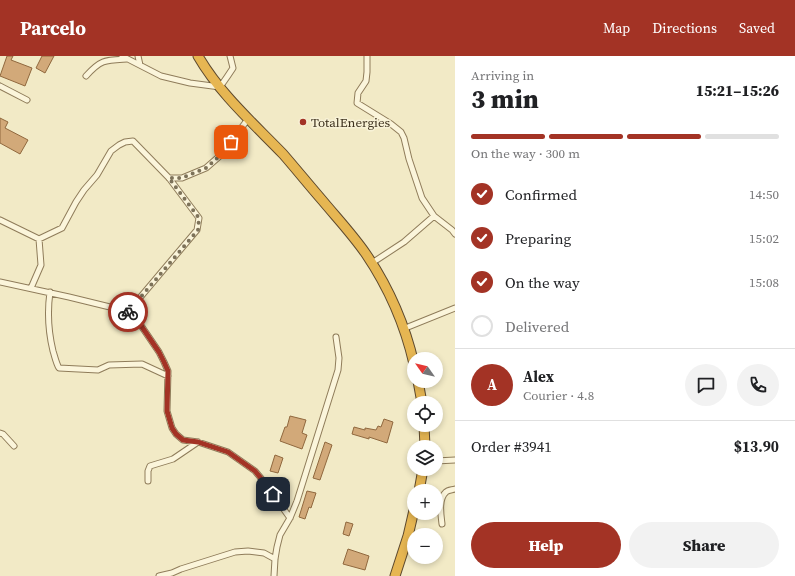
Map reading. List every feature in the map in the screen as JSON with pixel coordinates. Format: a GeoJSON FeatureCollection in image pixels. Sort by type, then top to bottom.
{"type":"FeatureCollection","features":[{"type":"Feature","properties":{"kind":"highway"},"geometry":{"type":"LineString","coordinates":[[198,56],[209,74],[220,87],[248,119],[283,155],[366,253],[400,317],[410,352]]}},
{"type":"Feature","properties":{"kind":"highway"},"geometry":{"type":"LineString","coordinates":[[395,576],[412,520]]}},
{"type":"Feature","properties":{"kind":"street"},"geometry":{"type":"LineString","coordinates":[[122,56],[161,76],[190,83],[220,87],[233,68],[230,56]]}},
{"type":"Feature","properties":{"kind":"street"},"geometry":{"type":"LineString","coordinates":[[138,56],[140,65]]}},
{"type":"Feature","properties":{"kind":"street"},"geometry":{"type":"LineString","coordinates":[[366,56],[366,81],[358,93],[357,103],[392,124],[401,132],[422,198],[434,216],[455,234]]}},
{"type":"Feature","properties":{"kind":"street"},"geometry":{"type":"LineString","coordinates":[[86,76],[100,63],[111,60],[128,59]]}},
{"type":"Feature","properties":{"kind":"street"},"geometry":{"type":"LineString","coordinates":[[0,86],[27,100]]}},
{"type":"Feature","properties":{"kind":"street"},"geometry":{"type":"LineString","coordinates":[[169,178],[182,178],[206,168],[222,154],[248,119]]}},
{"type":"Feature","properties":{"kind":"street"},"geometry":{"type":"LineString","coordinates":[[39,239],[62,228],[76,202],[97,175],[111,151],[125,142],[133,141],[169,178],[199,218],[198,230],[127,313]]}},
{"type":"Feature","properties":{"kind":"street"},"geometry":{"type":"LineString","coordinates":[[372,263],[404,242],[434,216]]}},
{"type":"Feature","properties":{"kind":"street"},"geometry":{"type":"LineString","coordinates":[[0,220],[39,239]]}},
{"type":"Feature","properties":{"kind":"street"},"geometry":{"type":"LineString","coordinates":[[31,288],[41,265],[39,239]]}},
{"type":"Feature","properties":{"kind":"street"},"geometry":{"type":"LineString","coordinates":[[0,282],[50,292],[114,308],[127,313],[140,324],[159,352],[168,371],[167,411],[172,428],[176,434],[183,440],[198,442],[228,452],[255,471],[290,518]]}},
{"type":"Feature","properties":{"kind":"street"},"geometry":{"type":"LineString","coordinates":[[50,292],[48,320],[56,364],[59,368],[98,370],[109,365],[142,364],[168,376]]}},
{"type":"Feature","properties":{"kind":"street"},"geometry":{"type":"LineString","coordinates":[[403,329],[455,308]]}},
{"type":"Feature","properties":{"kind":"street"},"geometry":{"type":"LineString","coordinates":[[274,576],[276,547],[280,535],[290,518],[297,501],[338,370],[336,337]]}},
{"type":"Feature","properties":{"kind":"street"},"geometry":{"type":"LineString","coordinates":[[0,433],[3,434],[14,446]]}},
{"type":"Feature","properties":{"kind":"street"},"geometry":{"type":"LineString","coordinates":[[148,481],[148,471],[150,466],[174,459],[198,442]]}},
{"type":"Feature","properties":{"kind":"street"},"geometry":{"type":"LineString","coordinates":[[443,461],[455,460]]}},
{"type":"Feature","properties":{"kind":"street"},"geometry":{"type":"LineString","coordinates":[[442,524],[442,498],[447,491],[455,489]]}},
{"type":"Feature","properties":{"kind":"street"},"geometry":{"type":"LineString","coordinates":[[159,576],[236,552],[248,551],[264,553],[275,559]]}},
{"type":"Feature","properties":{"kind":"building"},"geometry":{"type":"Polygon","coordinates":[[[7,56],[13,56],[11,60],[32,68],[25,86],[0,76],[7,56]]]}},
{"type":"Feature","properties":{"kind":"building"},"geometry":{"type":"Polygon","coordinates":[[[42,56],[54,56],[45,73],[36,68],[42,56]]]}},
{"type":"Feature","properties":{"kind":"building"},"geometry":{"type":"Polygon","coordinates":[[[0,118],[8,122],[5,128],[28,140],[20,154],[0,143],[0,118]]]}},
{"type":"Feature","properties":{"kind":"building"},"geometry":{"type":"Polygon","coordinates":[[[290,416],[306,420],[302,433],[307,435],[302,449],[280,441],[285,427],[287,427],[290,416]]]}},
{"type":"Feature","properties":{"kind":"building"},"geometry":{"type":"Polygon","coordinates":[[[384,419],[393,422],[387,443],[369,437],[369,439],[352,434],[354,427],[365,430],[365,428],[376,430],[378,426],[381,427],[384,419]]]}},
{"type":"Feature","properties":{"kind":"building"},"geometry":{"type":"Polygon","coordinates":[[[325,442],[332,445],[320,480],[313,478],[325,442]]]}},
{"type":"Feature","properties":{"kind":"building"},"geometry":{"type":"Polygon","coordinates":[[[275,455],[283,458],[278,473],[270,471],[275,455]]]}},
{"type":"Feature","properties":{"kind":"building"},"geometry":{"type":"Polygon","coordinates":[[[307,491],[316,493],[311,508],[309,507],[305,519],[299,517],[307,491]]]}},
{"type":"Feature","properties":{"kind":"building"},"geometry":{"type":"Polygon","coordinates":[[[346,522],[353,524],[349,536],[343,534],[346,522]]]}},
{"type":"Feature","properties":{"kind":"building"},"geometry":{"type":"Polygon","coordinates":[[[348,549],[369,556],[365,570],[343,564],[348,549]]]}},
{"type":"Feature","properties":{"kind":"way so far"},"geometry":{"type":"LineString","coordinates":[[128,312],[198,230],[199,218],[169,178],[182,178],[206,168],[222,154],[231,142]]}},
{"type":"Feature","properties":{"kind":"place","name":"TotalEnergies"},"geometry":{"type":"Point","coordinates":[303,122]}},
{"type":"Feature","properties":{"kind":"route"},"geometry":{"type":"LineString","coordinates":[[128,312],[127,313],[140,324],[159,352],[168,371],[167,411],[172,428],[176,434],[183,440],[198,442],[228,452],[255,471],[273,494]]}}]}
